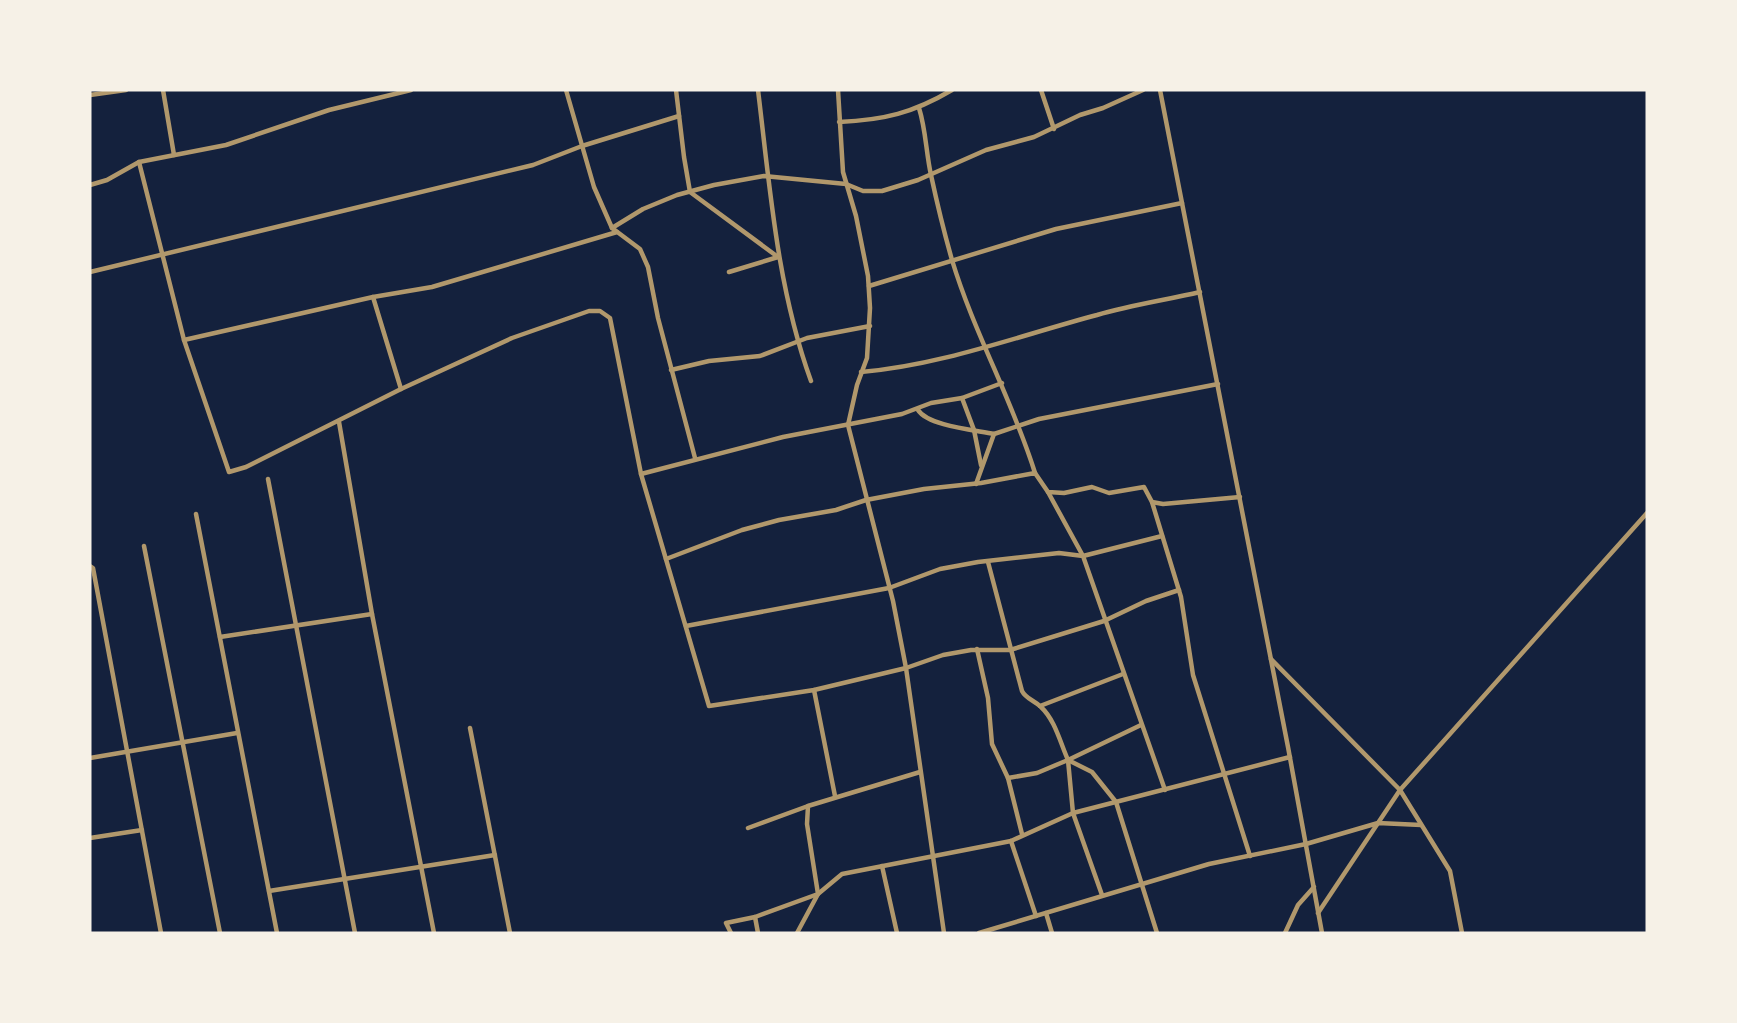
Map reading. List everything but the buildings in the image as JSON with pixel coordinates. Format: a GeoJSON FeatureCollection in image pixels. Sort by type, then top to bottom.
{"type":"FeatureCollection","features":[{"type":"Feature","properties":{"kind":"street"},"geometry":{"type":"LineString","coordinates":[[90,94],[126,90]]}},
{"type":"Feature","properties":{"kind":"street"},"geometry":{"type":"LineString","coordinates":[[163,90],[174,155]]}},
{"type":"Feature","properties":{"kind":"street"},"geometry":{"type":"LineString","coordinates":[[90,185],[106,180],[139,162],[226,145],[329,110],[411,90]]}},
{"type":"Feature","properties":{"kind":"street"},"geometry":{"type":"LineString","coordinates":[[566,90],[594,187],[612,228],[640,249],[648,267],[671,370],[695,458]]}},
{"type":"Feature","properties":{"kind":"street"},"geometry":{"type":"LineString","coordinates":[[676,90],[690,192],[778,258]]}},
{"type":"Feature","properties":{"kind":"street"},"geometry":{"type":"LineString","coordinates":[[758,90],[778,258],[797,342],[811,381]]}},
{"type":"Feature","properties":{"kind":"street"},"geometry":{"type":"LineString","coordinates":[[838,90],[843,172],[856,216],[869,286],[870,326],[867,358],[861,372],[848,425],[889,588],[906,668],[931,857],[944,933]]}},
{"type":"Feature","properties":{"kind":"street"},"geometry":{"type":"LineString","coordinates":[[839,122],[869,120],[908,113],[952,90]]}},
{"type":"Feature","properties":{"kind":"street"},"geometry":{"type":"LineString","coordinates":[[1041,90],[1054,129]]}},
{"type":"Feature","properties":{"kind":"street"},"geometry":{"type":"LineString","coordinates":[[612,228],[643,209],[690,192],[714,185],[769,177],[846,184],[862,191],[882,190],[931,174],[986,150],[1054,129],[1080,115],[1103,108],[1143,90]]}},
{"type":"Feature","properties":{"kind":"street"},"geometry":{"type":"LineString","coordinates":[[1160,90],[1322,933]]}},
{"type":"Feature","properties":{"kind":"street"},"geometry":{"type":"LineString","coordinates":[[919,108],[924,124],[931,174],[952,260],[983,348],[1002,383],[1035,473],[1083,556],[1165,790]]}},
{"type":"Feature","properties":{"kind":"street"},"geometry":{"type":"LineString","coordinates":[[90,272],[533,165],[582,146],[679,116]]}},
{"type":"Feature","properties":{"kind":"street"},"geometry":{"type":"LineString","coordinates":[[139,162],[184,340],[229,472],[246,467],[401,389],[512,338],[588,311],[600,311],[610,318],[641,474],[709,706],[814,690],[906,668],[943,655],[977,649],[1010,650],[1104,621],[1146,601],[1179,590]]}},
{"type":"Feature","properties":{"kind":"street"},"geometry":{"type":"LineString","coordinates":[[869,286],[1056,229],[1182,203]]}},
{"type":"Feature","properties":{"kind":"street"},"geometry":{"type":"LineString","coordinates":[[184,340],[374,297],[432,287],[617,232]]}},
{"type":"Feature","properties":{"kind":"street"},"geometry":{"type":"LineString","coordinates":[[729,272],[778,258]]}},
{"type":"Feature","properties":{"kind":"street"},"geometry":{"type":"LineString","coordinates":[[861,372],[904,368],[983,348],[1098,314],[1200,292]]}},
{"type":"Feature","properties":{"kind":"street"},"geometry":{"type":"LineString","coordinates":[[374,297],[401,389]]}},
{"type":"Feature","properties":{"kind":"street"},"geometry":{"type":"LineString","coordinates":[[671,370],[708,361],[760,356],[834,331],[870,326]]}},
{"type":"Feature","properties":{"kind":"street"},"geometry":{"type":"LineString","coordinates":[[641,474],[666,469],[695,458],[783,437],[918,410],[931,403],[962,398],[1002,383]]}},
{"type":"Feature","properties":{"kind":"street"},"geometry":{"type":"LineString","coordinates":[[918,410],[921,415],[936,422],[994,434],[1039,419],[1218,384]]}},
{"type":"Feature","properties":{"kind":"street"},"geometry":{"type":"LineString","coordinates":[[962,398],[974,430],[981,466]]}},
{"type":"Feature","properties":{"kind":"street"},"geometry":{"type":"LineString","coordinates":[[339,422],[372,614],[434,933]]}},
{"type":"Feature","properties":{"kind":"street"},"geometry":{"type":"LineString","coordinates":[[976,484],[994,434]]}},
{"type":"Feature","properties":{"kind":"street"},"geometry":{"type":"LineString","coordinates":[[666,560],[742,530],[836,510],[866,500],[1035,473]]}},
{"type":"Feature","properties":{"kind":"street"},"geometry":{"type":"LineString","coordinates":[[268,479],[355,933]]}},
{"type":"Feature","properties":{"kind":"street"},"geometry":{"type":"LineString","coordinates":[[1048,492],[1064,493],[1092,487],[1109,493],[1144,486],[1152,502],[1179,590],[1188,653],[1212,729],[1223,775],[1250,856]]}},
{"type":"Feature","properties":{"kind":"street"},"geometry":{"type":"LineString","coordinates":[[1152,502],[1163,504],[1240,497]]}},
{"type":"Feature","properties":{"kind":"street"},"geometry":{"type":"LineString","coordinates":[[1318,913],[1400,790],[1647,513]]}},
{"type":"Feature","properties":{"kind":"street"},"geometry":{"type":"LineString","coordinates":[[196,514],[277,933]]}},
{"type":"Feature","properties":{"kind":"street"},"geometry":{"type":"LineString","coordinates":[[686,626],[889,588],[940,569],[1059,554],[1083,556],[1162,536]]}},
{"type":"Feature","properties":{"kind":"street"},"geometry":{"type":"LineString","coordinates":[[144,546],[220,933]]}},
{"type":"Feature","properties":{"kind":"street"},"geometry":{"type":"LineString","coordinates":[[988,562],[1010,650],[1025,696],[1040,706],[1053,722],[1068,760],[1072,813],[1102,895]]}},
{"type":"Feature","properties":{"kind":"street"},"geometry":{"type":"LineString","coordinates":[[90,566],[93,568],[161,933]]}},
{"type":"Feature","properties":{"kind":"street"},"geometry":{"type":"LineString","coordinates":[[220,637],[372,614]]}},
{"type":"Feature","properties":{"kind":"street"},"geometry":{"type":"LineString","coordinates":[[977,649],[988,698],[992,744],[1008,778],[1022,834]]}},
{"type":"Feature","properties":{"kind":"street"},"geometry":{"type":"LineString","coordinates":[[1269,657],[1400,790],[1450,872],[1462,933]]}},
{"type":"Feature","properties":{"kind":"street"},"geometry":{"type":"LineString","coordinates":[[1040,706],[1123,674]]}},
{"type":"Feature","properties":{"kind":"street"},"geometry":{"type":"LineString","coordinates":[[814,690],[835,796]]}},
{"type":"Feature","properties":{"kind":"street"},"geometry":{"type":"LineString","coordinates":[[1008,778],[1036,773],[1141,724]]}},
{"type":"Feature","properties":{"kind":"street"},"geometry":{"type":"LineString","coordinates":[[470,728],[510,933]]}},
{"type":"Feature","properties":{"kind":"street"},"geometry":{"type":"LineString","coordinates":[[90,758],[237,733]]}},
{"type":"Feature","properties":{"kind":"street"},"geometry":{"type":"LineString","coordinates":[[731,933],[726,923],[755,917],[818,894],[842,874],[1011,841],[1072,813],[1290,757]]}},
{"type":"Feature","properties":{"kind":"street"},"geometry":{"type":"LineString","coordinates":[[1068,760],[1092,772],[1116,802],[1157,933]]}},
{"type":"Feature","properties":{"kind":"street"},"geometry":{"type":"LineString","coordinates":[[748,828],[835,796],[920,772]]}},
{"type":"Feature","properties":{"kind":"street"},"geometry":{"type":"LineString","coordinates":[[797,933],[818,894],[807,824],[808,806]]}},
{"type":"Feature","properties":{"kind":"street"},"geometry":{"type":"LineString","coordinates":[[980,933],[1209,864],[1306,844],[1378,823],[1421,825]]}},
{"type":"Feature","properties":{"kind":"street"},"geometry":{"type":"LineString","coordinates":[[90,838],[142,830]]}},
{"type":"Feature","properties":{"kind":"street"},"geometry":{"type":"LineString","coordinates":[[1011,841],[1036,916]]}},
{"type":"Feature","properties":{"kind":"street"},"geometry":{"type":"LineString","coordinates":[[269,891],[495,855]]}},
{"type":"Feature","properties":{"kind":"street"},"geometry":{"type":"LineString","coordinates":[[882,866],[897,933]]}},
{"type":"Feature","properties":{"kind":"street"},"geometry":{"type":"LineString","coordinates":[[1285,933],[1298,905],[1314,886]]}},
{"type":"Feature","properties":{"kind":"street"},"geometry":{"type":"LineString","coordinates":[[1046,913],[1052,933]]}},
{"type":"Feature","properties":{"kind":"street"},"geometry":{"type":"LineString","coordinates":[[755,917],[758,933]]}},
{"type":"Feature","properties":{"kind":"street"},"geometry":{"type":"LineString","coordinates":[[1150,933],[1154,926]]}}]}
